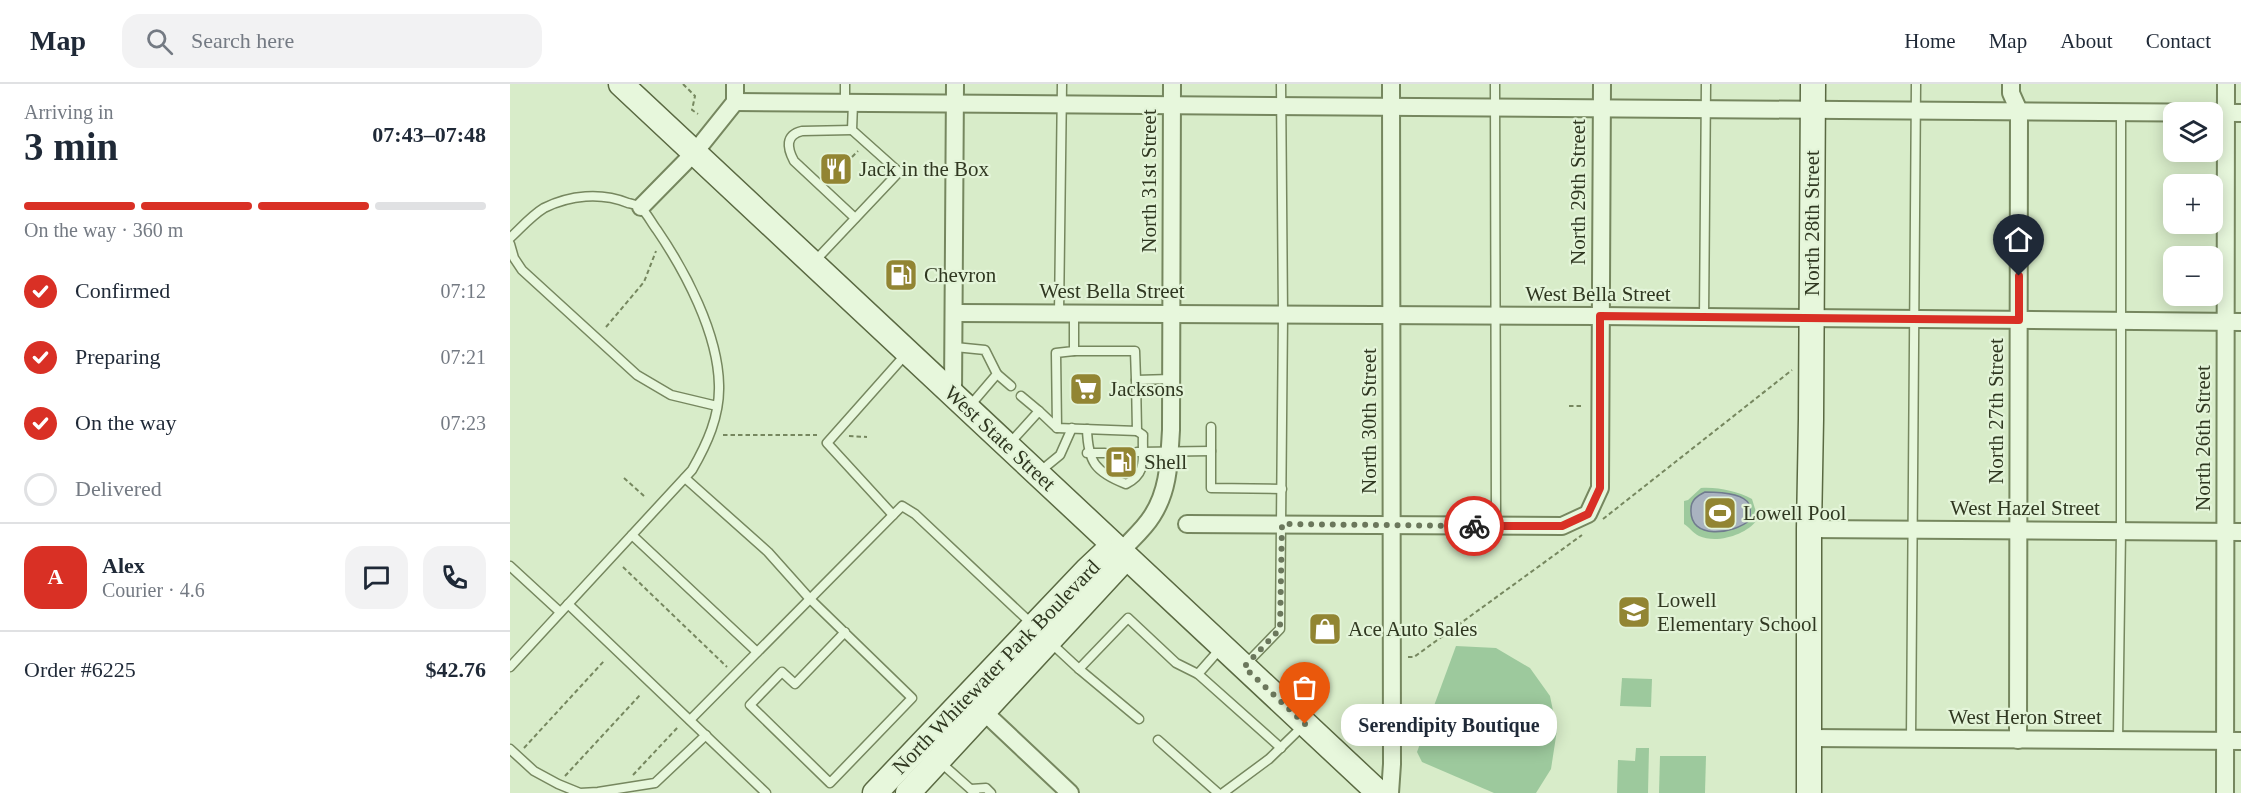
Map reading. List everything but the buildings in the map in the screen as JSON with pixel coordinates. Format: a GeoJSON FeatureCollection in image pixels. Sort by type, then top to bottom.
{"type":"FeatureCollection","features":[{"type":"Feature","properties":{"kind":"street","name":"West State Street"},"geometry":{"type":"LineString","coordinates":[[621,84],[1379,793]]}},
{"type":"Feature","properties":{"kind":"street"},"geometry":{"type":"LineString","coordinates":[[641,207],[694,152],[735,102],[735,84]]}},
{"type":"Feature","properties":{"kind":"street"},"geometry":{"type":"LineString","coordinates":[[955,84],[955,347],[961,401]]}},
{"type":"Feature","properties":{"kind":"street","name":"North 31st Street"},"geometry":{"type":"LineString","coordinates":[[1121,551],[1151,518],[1162,499],[1168,477],[1171,379],[1172,84]]}},
{"type":"Feature","properties":{"kind":"street","name":"North 30th Street"},"geometry":{"type":"LineString","coordinates":[[1390,793],[1392,764],[1391,84]]}},
{"type":"Feature","properties":{"kind":"street","name":"North 29th Street"},"geometry":{"type":"LineString","coordinates":[[1592,522],[1600,488],[1602,84]]}},
{"type":"Feature","properties":{"kind":"street","name":"North 28th Street"},"geometry":{"type":"LineString","coordinates":[[1809,793],[1813,84]]}},
{"type":"Feature","properties":{"kind":"street","name":"North 27th Street"},"geometry":{"type":"LineString","coordinates":[[2011,84],[2011,93],[2019,111],[2018,740]]}},
{"type":"Feature","properties":{"kind":"street","name":"North 26th Street"},"geometry":{"type":"LineString","coordinates":[[2225,793],[2233,741],[2234,322],[2234,113],[2226,84]]}},
{"type":"Feature","properties":{"kind":"street"},"geometry":{"type":"LineString","coordinates":[[735,102],[2234,113]]}},
{"type":"Feature","properties":{"kind":"street","name":"West Bella Street"},"geometry":{"type":"LineString","coordinates":[[955,313],[2234,322]]}},
{"type":"Feature","properties":{"kind":"street"},"geometry":{"type":"LineString","coordinates":[[1187,524],[1562,526],[1592,522]]}},
{"type":"Feature","properties":{"kind":"street","name":"West Hazel Street"},"geometry":{"type":"LineString","coordinates":[[1809,529],[2233,531]]}},
{"type":"Feature","properties":{"kind":"street","name":"North Whitewater Park Boulevard"},"geometry":{"type":"LineString","coordinates":[[875,793],[1041,633],[1119,565],[1121,551]]}},
{"type":"Feature","properties":{"kind":"street","name":"North Whitewater Park Boulevard"},"geometry":{"type":"LineString","coordinates":[[908,793],[984,712],[1041,633]]}},
{"type":"Feature","properties":{"kind":"street"},"geometry":{"type":"LineString","coordinates":[[984,712],[1070,793]]}},
{"type":"Feature","properties":{"kind":"street","name":"West Heron Street"},"geometry":{"type":"LineString","coordinates":[[1810,738],[2233,741]]}},
{"type":"Feature","properties":{"kind":"lane"},"geometry":{"type":"LineString","coordinates":[[813,263],[899,172],[852,130],[845,84]]}},
{"type":"Feature","properties":{"kind":"lane"},"geometry":{"type":"LineString","coordinates":[[1062,84],[1067,314],[1074,351]]}},
{"type":"Feature","properties":{"kind":"lane"},"geometry":{"type":"LineString","coordinates":[[1244,667],[1280,629],[1283,315],[1281,84]]}},
{"type":"Feature","properties":{"kind":"lane"},"geometry":{"type":"LineString","coordinates":[[1495,84],[1496,526]]}},
{"type":"Feature","properties":{"kind":"lane"},"geometry":{"type":"LineString","coordinates":[[1704,318],[1706,84]]}},
{"type":"Feature","properties":{"kind":"lane"},"geometry":{"type":"LineString","coordinates":[[1911,739],[1916,84]]}},
{"type":"Feature","properties":{"kind":"lane"},"geometry":{"type":"LineString","coordinates":[[2118,740],[2121,531],[2121,112]]}},
{"type":"Feature","properties":{"kind":"lane"},"geometry":{"type":"LineString","coordinates":[[852,130],[802,131],[794,133],[788,145],[789,153],[794,161],[855,218]]}},
{"type":"Feature","properties":{"kind":"lane"},"geometry":{"type":"LineString","coordinates":[[510,238],[545,208],[571,199],[605,196],[641,207],[682,269],[701,311],[716,362],[719,385],[713,429],[705,447],[685,478],[510,667]]}},
{"type":"Feature","properties":{"kind":"lane"},"geometry":{"type":"LineString","coordinates":[[510,244],[514,258],[522,270],[637,375],[671,395],[717,406]]}},
{"type":"Feature","properties":{"kind":"lane"},"geometry":{"type":"LineString","coordinates":[[955,347],[985,350],[997,374],[1011,386]]}},
{"type":"Feature","properties":{"kind":"lane"},"geometry":{"type":"LineString","coordinates":[[1058,428],[1056,352],[1135,351],[1137,431]]}},
{"type":"Feature","properties":{"kind":"lane"},"geometry":{"type":"LineString","coordinates":[[893,515],[828,442],[908,352]]}},
{"type":"Feature","properties":{"kind":"lane"},"geometry":{"type":"LineString","coordinates":[[961,401],[997,374]]}},
{"type":"Feature","properties":{"kind":"lane"},"geometry":{"type":"LineString","coordinates":[[1136,380],[1171,379]]}},
{"type":"Feature","properties":{"kind":"lane"},"geometry":{"type":"LineString","coordinates":[[1022,396],[1058,428],[1072,428],[1137,431],[1143,435],[1139,452],[1141,472],[1136,479],[1126,484],[1105,476],[1088,453],[1087,429]]}},
{"type":"Feature","properties":{"kind":"lane"},"geometry":{"type":"LineString","coordinates":[[1008,446],[1039,411]]}},
{"type":"Feature","properties":{"kind":"lane"},"geometry":{"type":"LineString","coordinates":[[1211,427],[1211,488],[1282,489]]}},
{"type":"Feature","properties":{"kind":"lane"},"geometry":{"type":"LineString","coordinates":[[1038,474],[1060,455],[1072,428]]}},
{"type":"Feature","properties":{"kind":"lane"},"geometry":{"type":"LineString","coordinates":[[1139,452],[1211,451]]}},
{"type":"Feature","properties":{"kind":"lane"},"geometry":{"type":"LineString","coordinates":[[1088,453],[1105,453]]}},
{"type":"Feature","properties":{"kind":"lane"},"geometry":{"type":"LineString","coordinates":[[685,478],[768,552],[810,599],[845,632],[912,698],[830,783],[750,705],[782,672],[795,684],[845,632]]}},
{"type":"Feature","properties":{"kind":"lane"},"geometry":{"type":"LineString","coordinates":[[690,720],[902,506],[915,514],[1079,669],[1139,719]]}},
{"type":"Feature","properties":{"kind":"lane"},"geometry":{"type":"LineString","coordinates":[[633,535],[757,652]]}},
{"type":"Feature","properties":{"kind":"lane"},"geometry":{"type":"LineString","coordinates":[[510,566],[560,612]]}},
{"type":"Feature","properties":{"kind":"lane"},"geometry":{"type":"LineString","coordinates":[[568,604],[766,793]]}},
{"type":"Feature","properties":{"kind":"lane"},"geometry":{"type":"LineString","coordinates":[[1079,669],[1128,618],[1176,663],[1198,674],[1281,748]]}},
{"type":"Feature","properties":{"kind":"lane"},"geometry":{"type":"LineString","coordinates":[[1198,674],[1222,646]]}},
{"type":"Feature","properties":{"kind":"lane"},"geometry":{"type":"LineString","coordinates":[[1158,740],[1221,793],[1269,759],[1305,724]]}},
{"type":"Feature","properties":{"kind":"lane"},"geometry":{"type":"LineString","coordinates":[[510,749],[543,777],[580,793],[598,792],[655,783],[706,735]]}},
{"type":"Feature","properties":{"kind":"lane"},"geometry":{"type":"LineString","coordinates":[[938,760],[973,791],[986,788],[991,793]]}},
{"type":"Feature","properties":{"kind":"path"},"geometry":{"type":"LineString","coordinates":[[683,84],[695,96],[692,110],[698,114]]}},
{"type":"Feature","properties":{"kind":"path"},"geometry":{"type":"LineString","coordinates":[[606,327],[644,282],[656,251]]}},
{"type":"Feature","properties":{"kind":"path"},"geometry":{"type":"LineString","coordinates":[[1402,657],[1414,657],[1794,368]]}},
{"type":"Feature","properties":{"kind":"path"},"geometry":{"type":"LineString","coordinates":[[723,435],[817,435]]}},
{"type":"Feature","properties":{"kind":"path"},"geometry":{"type":"LineString","coordinates":[[846,436],[867,436]]}},
{"type":"Feature","properties":{"kind":"path"},"geometry":{"type":"LineString","coordinates":[[624,478],[645,497]]}},
{"type":"Feature","properties":{"kind":"path"},"geometry":{"type":"LineString","coordinates":[[623,567],[734,674]]}},
{"type":"Feature","properties":{"kind":"path"},"geometry":{"type":"LineString","coordinates":[[522,750],[604,661]]}},
{"type":"Feature","properties":{"kind":"path"},"geometry":{"type":"LineString","coordinates":[[559,782],[640,695]]}},
{"type":"Feature","properties":{"kind":"path"},"geometry":{"type":"LineString","coordinates":[[633,775],[678,727]]}},
{"type":"Feature","properties":{"kind":"green space","name":"Lowell Pool"},"geometry":{"type":"Polygon","coordinates":[[[1701,488],[1727,490],[1752,499],[1756,512],[1762,512],[1762,520],[1757,520],[1746,530],[1731,537],[1714,539],[1699,536],[1684,524],[1684,501],[1701,488]]]}},
{"type":"Feature","properties":{"kind":"green space"},"geometry":{"type":"Polygon","coordinates":[[[1456,646],[1496,648],[1530,668],[1550,696],[1557,730],[1551,769],[1536,793],[1494,793],[1422,762],[1417,752],[1456,646]]]}},
{"type":"Feature","properties":{"kind":"green space"},"geometry":{"type":"Polygon","coordinates":[[[1622,678],[1652,679],[1651,707],[1620,706],[1622,678]]]}},
{"type":"Feature","properties":{"kind":"green space"},"geometry":{"type":"Polygon","coordinates":[[[1636,748],[1649,748],[1648,793],[1617,793],[1618,760],[1635,761],[1636,748]]]}},
{"type":"Feature","properties":{"kind":"green space"},"geometry":{"type":"Polygon","coordinates":[[[1660,756],[1706,756],[1705,793],[1659,793],[1660,756]]]}},
{"type":"Feature","properties":{"kind":"shaded area","name":"Lowell Pool"},"geometry":{"type":"Polygon","coordinates":[[[1705,492],[1729,494],[1746,500],[1750,506],[1750,520],[1734,529],[1724,531],[1714,532],[1697,526],[1692,519],[1691,506],[1699,495],[1705,492]]]}},
{"type":"Feature","properties":{"kind":"way so far"},"geometry":{"type":"LineString","coordinates":[[1305,724],[1244,667],[1280,629],[1282,524],[1474,526]]}},
{"type":"Feature","properties":{"kind":"place","name":"Jack in the Box"},"geometry":{"type":"Point","coordinates":[836,169]}},
{"type":"Feature","properties":{"kind":"place","name":"Chevron"},"geometry":{"type":"Point","coordinates":[901,275]}},
{"type":"Feature","properties":{"kind":"place","name":"Jacksons"},"geometry":{"type":"Point","coordinates":[1086,389]}},
{"type":"Feature","properties":{"kind":"place","name":"Shell"},"geometry":{"type":"Point","coordinates":[1121,462]}},
{"type":"Feature","properties":{"kind":"place","name":"Lowell Pool"},"geometry":{"type":"Point","coordinates":[1720,513]}},
{"type":"Feature","properties":{"kind":"place","name":"Lowell Elementary School"},"geometry":{"type":"Point","coordinates":[1634,612]}},
{"type":"Feature","properties":{"kind":"place","name":"Ace Auto Sales"},"geometry":{"type":"Point","coordinates":[1325,629]}},
{"type":"Feature","properties":{"kind":"place","name":"Serendipity Boutique"},"geometry":{"type":"Point","coordinates":[1305,724]}},
{"type":"Feature","properties":{"kind":"route"},"geometry":{"type":"LineString","coordinates":[[1474,526],[1562,526],[1588,514],[1600,488],[1600,316],[2019,320],[2019,276]]}}]}
